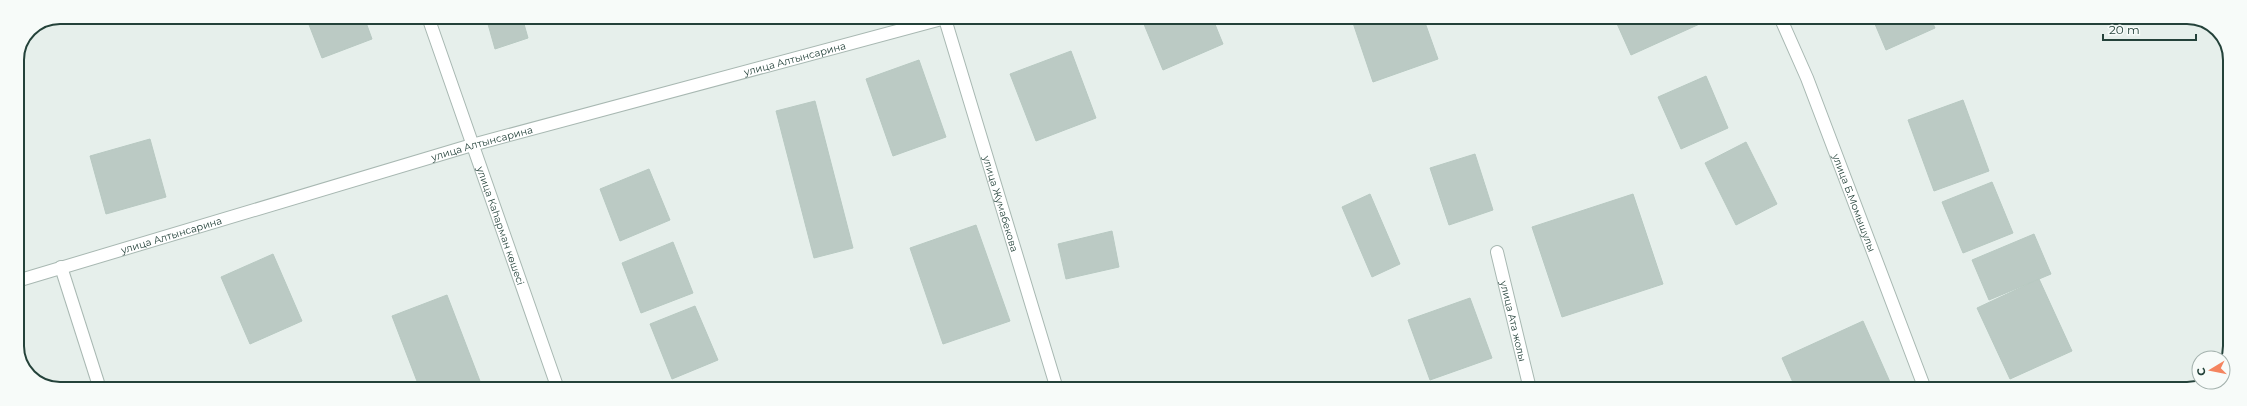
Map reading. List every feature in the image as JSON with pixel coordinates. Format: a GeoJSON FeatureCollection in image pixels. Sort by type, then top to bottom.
{"type":"FeatureCollection","features":[{"type":"Feature","properties":{"kind":"street","name":"улица Каһарман көшесі"},"geometry":{"type":"LineString","coordinates":[[430,24],[556,382]]}},
{"type":"Feature","properties":{"kind":"street","name":"улица Алтынсарина"},"geometry":{"type":"LineString","coordinates":[[24,278],[472,144],[924,24]]}},
{"type":"Feature","properties":{"kind":"street","name":"улица Жумабекова"},"geometry":{"type":"LineString","coordinates":[[949,24],[1056,382]]}},
{"type":"Feature","properties":{"kind":"street","name":"улица Б.Момышулы"},"geometry":{"type":"LineString","coordinates":[[1783,24],[1807,78],[1922,382]]}},
{"type":"Feature","properties":{"kind":"street","name":"улица Ата жолы"},"geometry":{"type":"LineString","coordinates":[[1497,252],[1528,382]]}},
{"type":"Feature","properties":{"kind":"street"},"geometry":{"type":"LineString","coordinates":[[62,267],[98,382]]}},
{"type":"Feature","properties":{"kind":"building"},"geometry":{"type":"Polygon","coordinates":[[[309,24],[367,24],[372,39],[322,58],[309,24]]]}},
{"type":"Feature","properties":{"kind":"building"},"geometry":{"type":"Polygon","coordinates":[[[488,24],[524,24],[528,38],[495,49],[488,24]]]}},
{"type":"Feature","properties":{"kind":"building"},"geometry":{"type":"Polygon","coordinates":[[[1144,24],[1215,24],[1223,44],[1163,70],[1144,24]]]}},
{"type":"Feature","properties":{"kind":"building"},"geometry":{"type":"Polygon","coordinates":[[[1353,24],[1426,24],[1438,59],[1373,82],[1353,24]]]}},
{"type":"Feature","properties":{"kind":"building"},"geometry":{"type":"Polygon","coordinates":[[[1617,24],[1700,24],[1631,55],[1617,24]]]}},
{"type":"Feature","properties":{"kind":"building"},"geometry":{"type":"Polygon","coordinates":[[[1875,24],[1933,24],[1935,28],[1886,50],[1875,24]]]}},
{"type":"Feature","properties":{"kind":"building"},"geometry":{"type":"Polygon","coordinates":[[[1071,51],[1096,118],[1036,141],[1010,74],[1071,51]]]}},
{"type":"Feature","properties":{"kind":"building"},"geometry":{"type":"Polygon","coordinates":[[[919,60],[946,137],[893,156],[866,79],[919,60]]]}},
{"type":"Feature","properties":{"kind":"building"},"geometry":{"type":"Polygon","coordinates":[[[1706,76],[1728,128],[1681,149],[1658,97],[1706,76]]]}},
{"type":"Feature","properties":{"kind":"building"},"geometry":{"type":"Polygon","coordinates":[[[1963,100],[1989,171],[1934,191],[1908,120],[1963,100]]]}},
{"type":"Feature","properties":{"kind":"building"},"geometry":{"type":"Polygon","coordinates":[[[815,101],[853,248],[814,258],[776,111],[815,101]]]}},
{"type":"Feature","properties":{"kind":"building"},"geometry":{"type":"Polygon","coordinates":[[[150,139],[166,197],[106,214],[90,156],[150,139]]]}},
{"type":"Feature","properties":{"kind":"building"},"geometry":{"type":"Polygon","coordinates":[[[1746,142],[1777,204],[1736,225],[1705,163],[1746,142]]]}},
{"type":"Feature","properties":{"kind":"building"},"geometry":{"type":"Polygon","coordinates":[[[1475,154],[1493,210],[1449,225],[1430,168],[1475,154]]]}},
{"type":"Feature","properties":{"kind":"building"},"geometry":{"type":"Polygon","coordinates":[[[649,169],[670,220],[620,241],[600,189],[649,169]]]}},
{"type":"Feature","properties":{"kind":"building"},"geometry":{"type":"Polygon","coordinates":[[[1992,182],[2013,233],[1963,253],[1942,202],[1992,182]]]}},
{"type":"Feature","properties":{"kind":"building"},"geometry":{"type":"Polygon","coordinates":[[[1370,194],[1400,264],[1372,277],[1342,207],[1370,194]]]}},
{"type":"Feature","properties":{"kind":"building"},"geometry":{"type":"Polygon","coordinates":[[[1633,194],[1663,284],[1562,317],[1532,227],[1633,194]]]}},
{"type":"Feature","properties":{"kind":"building"},"geometry":{"type":"Polygon","coordinates":[[[976,225],[1010,321],[943,344],[910,248],[976,225]]]}},
{"type":"Feature","properties":{"kind":"building"},"geometry":{"type":"Polygon","coordinates":[[[1112,231],[1119,267],[1066,279],[1058,244],[1112,231]]]}},
{"type":"Feature","properties":{"kind":"building"},"geometry":{"type":"Polygon","coordinates":[[[2034,234],[2051,274],[1989,300],[1972,260],[2034,234]]]}},
{"type":"Feature","properties":{"kind":"building"},"geometry":{"type":"Polygon","coordinates":[[[673,242],[693,293],[641,313],[622,263],[673,242]]]}},
{"type":"Feature","properties":{"kind":"building"},"geometry":{"type":"Polygon","coordinates":[[[273,254],[302,321],[250,344],[221,277],[273,254]]]}},
{"type":"Feature","properties":{"kind":"building"},"geometry":{"type":"Polygon","coordinates":[[[2039,279],[2072,351],[2010,379],[1977,308],[2039,279]]]}},
{"type":"Feature","properties":{"kind":"building"},"geometry":{"type":"Polygon","coordinates":[[[447,295],[480,382],[417,382],[392,316],[447,295]]]}},
{"type":"Feature","properties":{"kind":"building"},"geometry":{"type":"Polygon","coordinates":[[[1470,298],[1492,358],[1430,380],[1408,320],[1470,298]]]}},
{"type":"Feature","properties":{"kind":"building"},"geometry":{"type":"Polygon","coordinates":[[[695,306],[718,360],[672,379],[650,324],[695,306]]]}},
{"type":"Feature","properties":{"kind":"building"},"geometry":{"type":"Polygon","coordinates":[[[1863,321],[1890,382],[1793,382],[1782,358],[1863,321]]]}}]}
